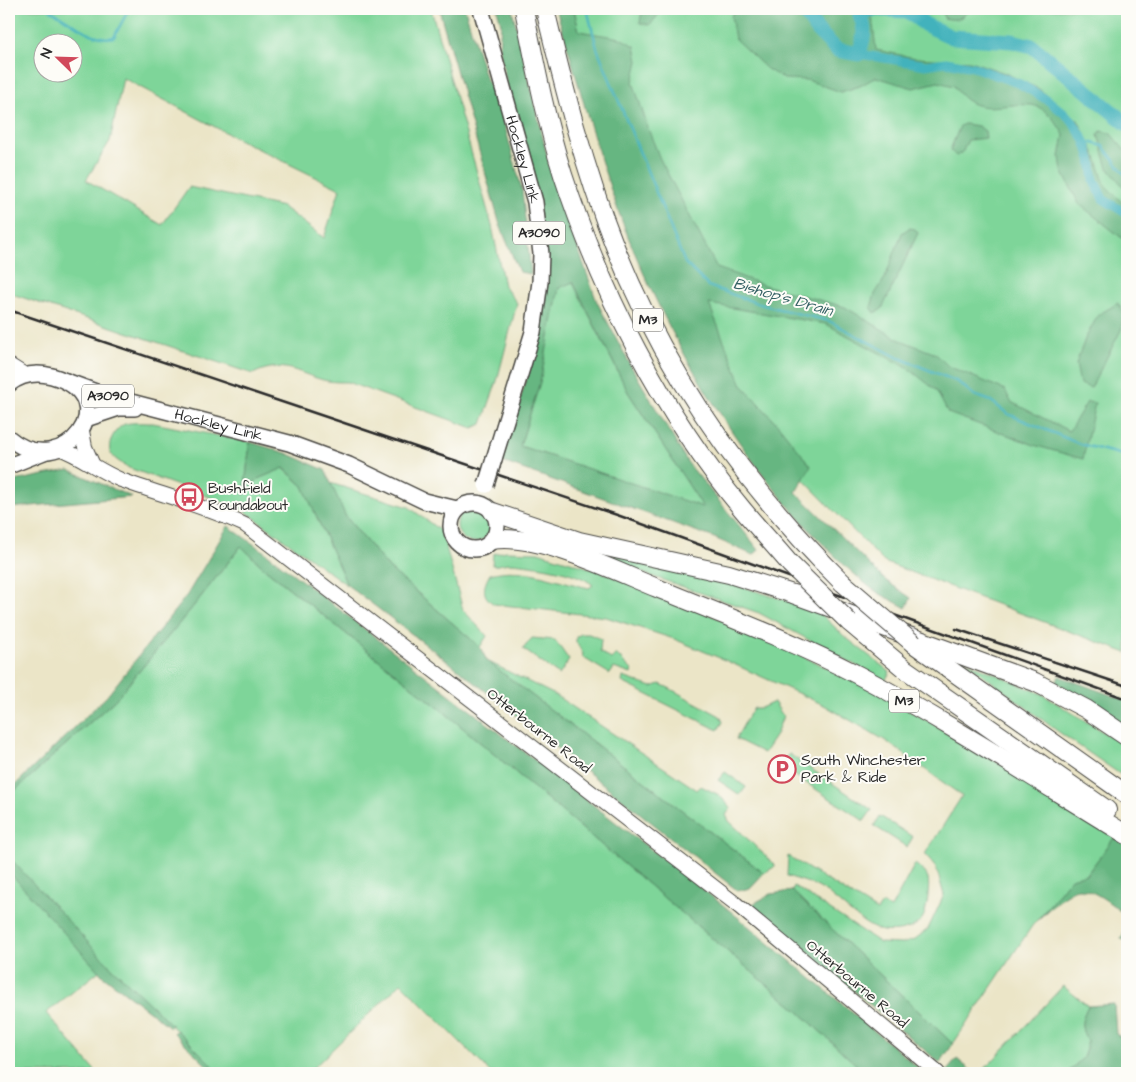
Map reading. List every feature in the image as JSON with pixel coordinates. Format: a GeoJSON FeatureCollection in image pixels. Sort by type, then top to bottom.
{"type":"FeatureCollection","features":[{"type":"Feature","properties":{"kind":"highway","name":"M3"},"geometry":{"type":"LineString","coordinates":[[524,9],[538,76],[563,173],[582,229],[607,289],[646,364],[705,459],[742,509],[790,564],[849,622],[905,669],[1127,825]]}},
{"type":"Feature","properties":{"kind":"highway","name":"M3"},"geometry":{"type":"LineString","coordinates":[[545,9],[562,82],[600,205],[627,275],[647,318],[681,380],[713,430],[784,520],[843,582],[914,644],[1127,795]]}},
{"type":"Feature","properties":{"kind":"highway"},"geometry":{"type":"LineString","coordinates":[[492,511],[579,541],[729,574],[802,597],[1035,682],[1086,709],[1127,737]]}},
{"type":"Feature","properties":{"kind":"highway","name":"M3"},"geometry":{"type":"LineString","coordinates":[[492,540],[516,538],[610,568],[786,641],[892,694],[1127,836]]}},
{"type":"Feature","properties":{"kind":"main road","name":"Hockley Link"},"geometry":{"type":"LineString","coordinates":[[472,502],[486,485],[533,332],[540,282],[541,254],[535,202],[481,9]]}},
{"type":"Feature","properties":{"kind":"main road"},"geometry":{"type":"LineString","coordinates":[[9,384],[26,375],[41,374],[66,381],[80,392],[84,398],[84,425],[69,444],[9,466]]}},
{"type":"Feature","properties":{"kind":"main road","name":"Hockley Link"},"geometry":{"type":"LineString","coordinates":[[66,381],[104,395],[289,443],[349,465],[424,501],[457,509]]}},
{"type":"Feature","properties":{"kind":"main road","name":"Hockley Link"},"geometry":{"type":"LineString","coordinates":[[84,425],[120,408],[151,408]]}},
{"type":"Feature","properties":{"kind":"main road"},"geometry":{"type":"LineString","coordinates":[[9,438],[28,449],[53,449]]}},
{"type":"Feature","properties":{"kind":"main road","name":"Hockley Link"},"geometry":{"type":"LineString","coordinates":[[486,485],[492,511]]}},
{"type":"Feature","properties":{"kind":"main road","name":"Hockley Link"},"geometry":{"type":"LineString","coordinates":[[424,501],[438,515],[451,533]]}},
{"type":"Feature","properties":{"kind":"main road"},"geometry":{"type":"LineString","coordinates":[[472,502],[485,505],[492,511],[497,523],[492,540],[483,547],[467,548],[458,543],[451,533],[451,520],[457,509],[472,502]]}},
{"type":"Feature","properties":{"kind":"street"},"geometry":{"type":"LineString","coordinates":[[9,364],[26,375]]}},
{"type":"Feature","properties":{"kind":"street"},"geometry":{"type":"LineString","coordinates":[[84,425],[85,448],[92,463]]}},
{"type":"Feature","properties":{"kind":"street","name":"Otterbourne Road"},"geometry":{"type":"LineString","coordinates":[[53,449],[92,463],[103,472],[122,480],[211,509],[244,525],[280,550],[736,904],[938,1073]]}},
{"type":"Feature","properties":{"kind":"green space"},"geometry":{"type":"Polygon","coordinates":[[[9,9],[431,9],[492,226],[504,286],[517,303],[497,381],[482,424],[473,428],[347,382],[328,381],[291,369],[264,369],[253,374],[9,293],[9,9]],[[123,78],[110,141],[86,180],[162,225],[189,187],[283,207],[324,238],[340,189],[232,136],[123,78]]]}},
{"type":"Feature","properties":{"kind":"green space"},"geometry":{"type":"Polygon","coordinates":[[[439,9],[465,9],[485,77],[497,97],[522,190],[531,274],[519,272],[500,225],[439,9]]]}},
{"type":"Feature","properties":{"kind":"green space"},"geometry":{"type":"Polygon","coordinates":[[[497,9],[512,9],[551,172],[597,302],[631,366],[688,463],[759,550],[753,555],[712,537],[500,461],[532,362],[543,310],[546,268],[499,48],[501,24],[497,9]],[[573,282],[559,288],[540,382],[520,446],[703,507],[628,392],[573,282]]]}},
{"type":"Feature","properties":{"kind":"green space"},"geometry":{"type":"Polygon","coordinates":[[[556,9],[574,9],[579,31],[620,38],[635,46],[638,61],[633,82],[649,131],[660,159],[717,268],[764,285],[845,307],[898,339],[936,354],[948,366],[1005,390],[1011,402],[1069,431],[1087,402],[1095,403],[1083,459],[1037,446],[948,413],[936,390],[909,369],[826,324],[709,304],[742,385],[780,427],[811,466],[796,492],[885,580],[911,598],[906,608],[867,585],[826,547],[787,504],[750,457],[715,406],[684,353],[656,299],[612,193],[556,9]]]}},
{"type":"Feature","properties":{"kind":"green space"},"geometry":{"type":"Polygon","coordinates":[[[574,9],[1127,9],[1127,653],[884,562],[740,415],[583,51],[574,9]]]}},
{"type":"Feature","properties":{"kind":"green space"},"geometry":{"type":"Polygon","coordinates":[[[642,9],[663,9],[650,25],[640,23],[642,9]]]}},
{"type":"Feature","properties":{"kind":"green space"},"geometry":{"type":"Polygon","coordinates":[[[736,9],[859,9],[872,15],[876,50],[915,58],[970,61],[1005,73],[1039,89],[1078,120],[1095,154],[1105,185],[1127,207],[1127,242],[1079,204],[1062,171],[1060,157],[1064,135],[1042,109],[1031,105],[979,106],[962,96],[954,86],[938,82],[913,88],[876,77],[860,86],[841,92],[807,80],[784,79],[767,69],[735,39],[731,16],[736,9]]]}},
{"type":"Feature","properties":{"kind":"green space"},"geometry":{"type":"Polygon","coordinates":[[[942,9],[970,9],[961,17],[952,19],[944,18],[942,9]]]}},
{"type":"Feature","properties":{"kind":"green space"},"geometry":{"type":"Polygon","coordinates":[[[964,124],[978,126],[985,131],[986,138],[968,140],[962,153],[956,156],[950,150],[960,126],[964,124]]]}},
{"type":"Feature","properties":{"kind":"green space"},"geometry":{"type":"Polygon","coordinates":[[[1101,131],[1110,133],[1127,153],[1127,191],[1108,168],[1098,135],[1101,131]]]}},
{"type":"Feature","properties":{"kind":"green space"},"geometry":{"type":"Polygon","coordinates":[[[909,228],[915,229],[918,233],[882,309],[875,313],[871,307],[875,294],[885,278],[902,233],[909,228]]]}},
{"type":"Feature","properties":{"kind":"green space"},"geometry":{"type":"Polygon","coordinates":[[[572,281],[628,392],[704,508],[520,446],[540,382],[558,289],[572,281]]]}},
{"type":"Feature","properties":{"kind":"green space"},"geometry":{"type":"Polygon","coordinates":[[[1118,303],[1124,314],[1121,330],[1091,388],[1080,384],[1076,364],[1085,339],[1098,315],[1118,303]]]}},
{"type":"Feature","properties":{"kind":"green space"},"geometry":{"type":"Polygon","coordinates":[[[131,423],[153,423],[250,442],[244,494],[258,479],[283,468],[303,486],[347,585],[242,509],[129,468],[111,454],[112,437],[121,426],[131,423]]]}},
{"type":"Feature","properties":{"kind":"green space"},"geometry":{"type":"Polygon","coordinates":[[[250,442],[286,453],[325,470],[346,517],[389,568],[480,647],[487,661],[764,873],[750,888],[738,891],[445,659],[347,585],[303,486],[284,468],[258,479],[244,495],[250,442]]]}},
{"type":"Feature","properties":{"kind":"green space"},"geometry":{"type":"Polygon","coordinates":[[[69,470],[132,497],[9,508],[9,482],[69,470]]]}},
{"type":"Feature","properties":{"kind":"green space"},"geometry":{"type":"Polygon","coordinates":[[[330,483],[409,507],[442,532],[463,610],[487,636],[480,647],[389,568],[346,517],[330,483]]]}},
{"type":"Feature","properties":{"kind":"green space"},"geometry":{"type":"Polygon","coordinates":[[[474,508],[486,513],[491,525],[486,537],[474,542],[462,537],[457,525],[462,513],[474,508]]]}},
{"type":"Feature","properties":{"kind":"green space"},"geometry":{"type":"Polygon","coordinates":[[[228,526],[266,553],[723,905],[925,1073],[865,1073],[797,1010],[444,712],[264,568],[241,546],[116,699],[9,796],[9,791],[107,696],[187,595],[228,526]]]}},
{"type":"Feature","properties":{"kind":"green space"},"geometry":{"type":"Polygon","coordinates":[[[241,546],[264,568],[444,712],[797,1010],[865,1073],[491,1073],[401,983],[308,1073],[220,1073],[108,964],[46,1013],[97,1073],[9,1073],[9,796],[116,699],[241,546]]]}},
{"type":"Feature","properties":{"kind":"green space"},"geometry":{"type":"Polygon","coordinates":[[[599,550],[720,580],[817,610],[844,636],[890,672],[885,681],[759,613],[599,558],[599,550]]]}},
{"type":"Feature","properties":{"kind":"green space"},"geometry":{"type":"Polygon","coordinates":[[[506,551],[538,552],[596,570],[736,625],[881,693],[1117,834],[1087,874],[1071,879],[1032,926],[953,1044],[792,891],[794,886],[880,943],[902,944],[914,940],[928,929],[944,895],[936,867],[925,854],[962,796],[886,741],[824,705],[674,639],[606,617],[494,604],[487,598],[484,590],[490,574],[515,571],[540,575],[589,588],[593,585],[576,576],[554,569],[511,563],[492,565],[493,554],[506,551]]]}},
{"type":"Feature","properties":{"kind":"green space"},"geometry":{"type":"Polygon","coordinates":[[[581,634],[589,634],[601,639],[600,652],[611,659],[616,654],[632,670],[631,674],[614,668],[610,674],[582,657],[583,654],[576,642],[576,637],[581,634]]]}},
{"type":"Feature","properties":{"kind":"green space"},"geometry":{"type":"Polygon","coordinates":[[[532,638],[555,640],[569,660],[559,675],[523,649],[532,638]]]}},
{"type":"Feature","properties":{"kind":"green space"},"geometry":{"type":"Polygon","coordinates":[[[963,660],[1042,694],[1127,747],[1127,779],[1056,730],[963,660]]]}},
{"type":"Feature","properties":{"kind":"green space"},"geometry":{"type":"Polygon","coordinates":[[[487,661],[555,695],[697,790],[701,786],[719,795],[731,808],[726,815],[729,821],[776,866],[764,873],[487,661]]]}},
{"type":"Feature","properties":{"kind":"green space"},"geometry":{"type":"Polygon","coordinates":[[[1059,676],[1127,701],[1127,729],[1079,695],[1056,683],[1059,676]]]}},
{"type":"Feature","properties":{"kind":"green space"},"geometry":{"type":"Polygon","coordinates":[[[623,677],[652,687],[660,684],[669,688],[720,716],[723,722],[718,730],[622,682],[623,677]]]}},
{"type":"Feature","properties":{"kind":"green space"},"geometry":{"type":"Polygon","coordinates":[[[774,702],[783,716],[776,735],[764,753],[736,739],[754,708],[761,708],[774,702]]]}},
{"type":"Feature","properties":{"kind":"green space"},"geometry":{"type":"Polygon","coordinates":[[[789,754],[872,810],[864,821],[779,765],[789,754]]]}},
{"type":"Feature","properties":{"kind":"green space"},"geometry":{"type":"Polygon","coordinates":[[[725,772],[746,787],[740,795],[718,780],[725,772]]]}},
{"type":"Feature","properties":{"kind":"green space"},"geometry":{"type":"Polygon","coordinates":[[[880,816],[913,837],[907,847],[874,826],[880,816]]]}},
{"type":"Feature","properties":{"kind":"green space"},"geometry":{"type":"Polygon","coordinates":[[[1117,834],[1127,841],[1127,941],[1121,939],[1125,930],[1125,915],[1103,898],[1084,889],[1073,890],[1068,893],[1038,920],[1071,878],[1087,874],[1117,834]]]}},
{"type":"Feature","properties":{"kind":"green space"},"geometry":{"type":"Polygon","coordinates":[[[788,856],[877,911],[882,904],[891,908],[915,864],[928,878],[928,899],[924,916],[919,923],[904,930],[888,932],[876,929],[860,920],[823,890],[787,876],[788,856]]]}},
{"type":"Feature","properties":{"kind":"green space"},"geometry":{"type":"Polygon","coordinates":[[[9,857],[108,964],[172,1025],[170,1027],[102,975],[9,872],[9,857]]]}},
{"type":"Feature","properties":{"kind":"green space"},"geometry":{"type":"Polygon","coordinates":[[[792,891],[953,1044],[940,1063],[751,905],[771,894],[792,891]]]}},
{"type":"Feature","properties":{"kind":"green space"},"geometry":{"type":"Polygon","coordinates":[[[1063,986],[1088,1006],[1082,1024],[1083,1032],[1088,1041],[1083,1058],[1067,1073],[981,1073],[1063,986]]]}},
{"type":"Feature","properties":{"kind":"green space"},"geometry":{"type":"Polygon","coordinates":[[[1114,1004],[1116,1034],[1127,1041],[1127,1073],[1067,1073],[1083,1058],[1088,1041],[1083,1032],[1082,1024],[1088,1006],[1114,1004]]]}},
{"type":"Feature","properties":{"kind":"green space"},"geometry":{"type":"Polygon","coordinates":[[[177,1030],[220,1073],[214,1073],[174,1033],[177,1030]]]}},
{"type":"Feature","properties":{"kind":"green space"},"geometry":{"type":"Polygon","coordinates":[[[957,1059],[974,1073],[945,1073],[957,1059]]]}},
{"type":"Feature","properties":{"kind":"waterway"},"geometry":{"type":"LineString","coordinates":[[49,9],[89,33],[106,38],[114,37],[129,9]]}},
{"type":"Feature","properties":{"kind":"waterway","name":"Bishop's Drain"},"geometry":{"type":"LineString","coordinates":[[587,9],[597,48],[685,263],[708,286],[763,305],[829,321],[897,357],[958,382],[974,395],[991,401],[1008,414],[1080,444],[1127,456]]}},
{"type":"Feature","properties":{"kind":"waterway"},"geometry":{"type":"LineString","coordinates":[[802,9],[819,32],[837,50],[859,54],[864,30],[860,16],[870,9],[907,11],[926,25],[952,37],[1012,41],[1032,46],[1127,124]]}},
{"type":"Feature","properties":{"kind":"waterway"},"geometry":{"type":"LineString","coordinates":[[859,54],[926,65],[946,62],[973,67],[1020,84],[1049,101],[1071,119],[1085,141],[1091,159],[1094,180],[1103,199],[1127,214]]}},
{"type":"Feature","properties":{"kind":"waterway"},"geometry":{"type":"LineString","coordinates":[[1085,141],[1103,146],[1127,177]]}},
{"type":"Feature","properties":{"kind":"railway"},"geometry":{"type":"LineString","coordinates":[[9,310],[620,516],[1127,699]]}},
{"type":"Feature","properties":{"kind":"railway"},"geometry":{"type":"LineString","coordinates":[[956,629],[1127,686]]}},
{"type":"Feature","properties":{"kind":"place","name":"Bushfield Roundabout"},"geometry":{"type":"Point","coordinates":[189,497]}},
{"type":"Feature","properties":{"kind":"place","name":"South Winchester Park & Ride"},"geometry":{"type":"Point","coordinates":[782,769]}}]}
